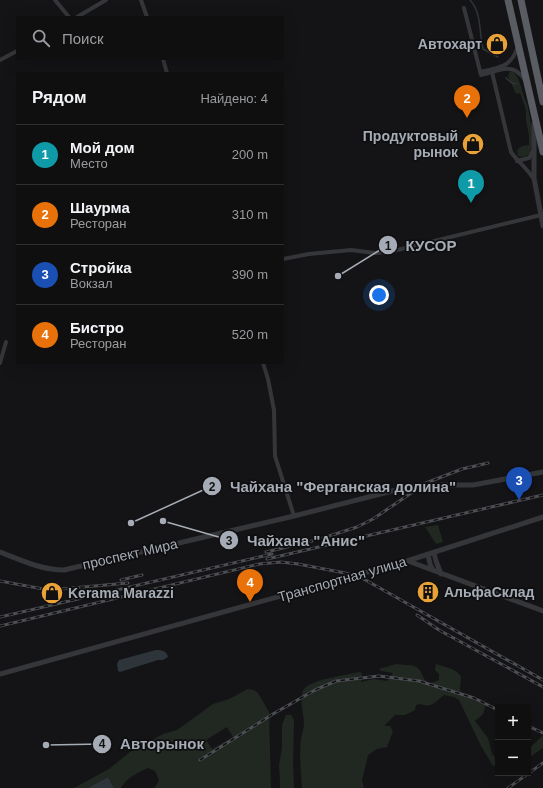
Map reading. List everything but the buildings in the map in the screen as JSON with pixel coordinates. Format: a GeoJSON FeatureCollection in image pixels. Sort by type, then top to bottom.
{"type":"FeatureCollection","features":[{"type":"Feature","properties":{"kind":"highway"},"geometry":{"type":"LineString","coordinates":[[507,0],[519,42],[543,152]]}},
{"type":"Feature","properties":{"kind":"highway"},"geometry":{"type":"LineString","coordinates":[[521,0],[543,102]]}},
{"type":"Feature","properties":{"kind":"street"},"geometry":{"type":"LineString","coordinates":[[55,0],[68,16]]}},
{"type":"Feature","properties":{"kind":"street"},"geometry":{"type":"LineString","coordinates":[[79,16],[106,0]]}},
{"type":"Feature","properties":{"kind":"street"},"geometry":{"type":"LineString","coordinates":[[141,0],[147,16]]}},
{"type":"Feature","properties":{"kind":"street"},"geometry":{"type":"LineString","coordinates":[[464,8],[481,74]]}},
{"type":"Feature","properties":{"kind":"street"},"geometry":{"type":"LineString","coordinates":[[481,74],[504,67],[508,64],[515,56],[519,42]]}},
{"type":"Feature","properties":{"kind":"street"},"geometry":{"type":"LineString","coordinates":[[0,60],[16,52]]}},
{"type":"Feature","properties":{"kind":"street"},"geometry":{"type":"LineString","coordinates":[[163,60],[167,72]]}},
{"type":"Feature","properties":{"kind":"street"},"geometry":{"type":"LineString","coordinates":[[481,74],[504,69],[516,71],[528,84]]}},
{"type":"Feature","properties":{"kind":"street"},"geometry":{"type":"LineString","coordinates":[[492,72],[511,152],[517,161],[527,169],[534,178]]}},
{"type":"Feature","properties":{"kind":"street"},"geometry":{"type":"LineString","coordinates":[[534,110],[534,178],[543,226]]}},
{"type":"Feature","properties":{"kind":"street"},"geometry":{"type":"LineString","coordinates":[[517,161],[529,158],[534,149]]}},
{"type":"Feature","properties":{"kind":"street"},"geometry":{"type":"LineString","coordinates":[[284,259],[309,254],[351,250],[375,253],[389,252],[541,215]]}},
{"type":"Feature","properties":{"kind":"street"},"geometry":{"type":"LineString","coordinates":[[0,363],[6,342]]}},
{"type":"Feature","properties":{"kind":"street"},"geometry":{"type":"LineString","coordinates":[[263,364],[274,410],[275,456],[294,516]]}},
{"type":"Feature","properties":{"kind":"street","name":"проспект Мира"},"geometry":{"type":"LineString","coordinates":[[0,552],[38,567],[50,570],[64,570],[294,516],[408,487],[421,485],[473,486],[543,472]]}},
{"type":"Feature","properties":{"kind":"street","name":"Транспортная улица"},"geometry":{"type":"LineString","coordinates":[[0,674],[428,555],[543,517]]}},
{"type":"Feature","properties":{"kind":"street"},"geometry":{"type":"LineString","coordinates":[[434,553],[441,574]]}},
{"type":"Feature","properties":{"kind":"street"},"geometry":{"type":"LineString","coordinates":[[428,555],[433,570]]}},
{"type":"Feature","properties":{"kind":"street"},"geometry":{"type":"LineString","coordinates":[[407,561],[543,611]]}},
{"type":"Feature","properties":{"kind":"shaded area"},"geometry":{"type":"Polygon","coordinates":[[[510,71],[514,73],[519,80],[530,117],[532,146],[530,153],[525,156],[518,156],[517,150],[522,146],[529,145],[526,110],[520,93],[516,94],[508,76],[510,71]]]}},
{"type":"Feature","properties":{"kind":"shaded area"},"geometry":{"type":"Polygon","coordinates":[[[438,525],[443,542],[436,544],[425,527],[438,525]]]}},
{"type":"Feature","properties":{"kind":"shaded area"},"geometry":{"type":"Polygon","coordinates":[[[156,650],[164,651],[167,653],[168,657],[163,660],[158,660],[120,672],[118,671],[117,664],[119,660],[156,650]]]}},
{"type":"Feature","properties":{"kind":"shaded area"},"geometry":{"type":"Polygon","coordinates":[[[396,664],[410,665],[418,668],[429,684],[439,680],[439,674],[435,670],[436,664],[457,672],[461,676],[461,694],[486,705],[483,714],[475,721],[488,738],[492,754],[495,757],[495,766],[493,766],[481,746],[459,700],[454,697],[444,695],[431,705],[416,705],[415,710],[405,715],[395,715],[384,726],[390,726],[393,731],[387,747],[377,749],[368,755],[362,781],[364,788],[302,788],[300,751],[304,725],[301,699],[303,690],[311,684],[317,682],[359,672],[362,673],[361,682],[374,679],[387,681],[393,673],[381,671],[379,669],[396,664]]]}},
{"type":"Feature","properties":{"kind":"shaded area"},"geometry":{"type":"Polygon","coordinates":[[[248,689],[254,690],[258,693],[269,712],[271,788],[155,788],[159,780],[155,771],[148,768],[129,778],[121,788],[114,788],[108,777],[88,788],[74,788],[109,769],[130,752],[163,734],[177,730],[213,704],[229,699],[248,689]],[[227,727],[206,740],[212,749],[233,737],[227,727]]]}},
{"type":"Feature","properties":{"kind":"shaded area"},"geometry":{"type":"Polygon","coordinates":[[[286,715],[291,715],[294,720],[294,788],[280,788],[279,765],[282,748],[282,725],[286,715]]]}},
{"type":"Feature","properties":{"kind":"shaded area"},"geometry":{"type":"Polygon","coordinates":[[[543,735],[543,748],[531,756],[531,747],[543,735]]]}},
{"type":"Feature","properties":{"kind":"shaded area"},"geometry":{"type":"Polygon","coordinates":[[[108,777],[114,788],[88,788],[108,777]]]}},
{"type":"Feature","properties":{"kind":"waterway"},"geometry":{"type":"LineString","coordinates":[[470,0],[477,11],[483,49],[498,57]]}},
{"type":"Feature","properties":{"kind":"waterway"},"geometry":{"type":"LineString","coordinates":[[506,78],[512,83],[516,84]]}},
{"type":"Feature","properties":{"kind":"railway"},"geometry":{"type":"LineString","coordinates":[[323,538],[357,527],[373,519],[426,483],[462,469],[488,463]]}},
{"type":"Feature","properties":{"kind":"railway"},"geometry":{"type":"LineString","coordinates":[[267,559],[543,495]]}},
{"type":"Feature","properties":{"kind":"railway"},"geometry":{"type":"LineString","coordinates":[[266,552],[312,541]]}},
{"type":"Feature","properties":{"kind":"railway"},"geometry":{"type":"LineString","coordinates":[[0,617],[272,554]]}},
{"type":"Feature","properties":{"kind":"railway"},"geometry":{"type":"LineString","coordinates":[[0,626],[259,564],[281,562],[345,573],[362,578],[543,680]]}},
{"type":"Feature","properties":{"kind":"railway"},"geometry":{"type":"LineString","coordinates":[[121,580],[142,575]]}},
{"type":"Feature","properties":{"kind":"railway"},"geometry":{"type":"LineString","coordinates":[[0,581],[43,589],[61,589],[128,583]]}},
{"type":"Feature","properties":{"kind":"railway"},"geometry":{"type":"LineString","coordinates":[[417,615],[439,630],[543,687]]}},
{"type":"Feature","properties":{"kind":"railway"},"geometry":{"type":"LineString","coordinates":[[200,760],[273,714],[315,690],[336,681],[379,676],[419,681],[474,698],[495,708]]}},
{"type":"Feature","properties":{"kind":"railway"},"geometry":{"type":"LineString","coordinates":[[531,727],[543,733]]}},
{"type":"Feature","properties":{"kind":"railway"},"geometry":{"type":"LineString","coordinates":[[508,788],[543,763]]}},
{"type":"Feature","properties":{"kind":"place","name":"Автохарт"},"geometry":{"type":"Point","coordinates":[497,44]}},
{"type":"Feature","properties":{"kind":"place","name":"Шаурма"},"geometry":{"type":"Point","coordinates":[467,118]}},
{"type":"Feature","properties":{"kind":"place","name":"Продуктовый рынок"},"geometry":{"type":"Point","coordinates":[473,144]}},
{"type":"Feature","properties":{"kind":"place","name":"Мой дом"},"geometry":{"type":"Point","coordinates":[471,203]}},
{"type":"Feature","properties":{"kind":"place","name":"КУСОР"},"geometry":{"type":"Point","coordinates":[338,276]}},
{"type":"Feature","properties":{"kind":"place","name":"Стройка"},"geometry":{"type":"Point","coordinates":[519,500]}},
{"type":"Feature","properties":{"kind":"place","name":"Чайхана \"Анис\""},"geometry":{"type":"Point","coordinates":[163,521]}},
{"type":"Feature","properties":{"kind":"place","name":"Чайхана \"Ферганская долина\""},"geometry":{"type":"Point","coordinates":[131,523]}},
{"type":"Feature","properties":{"kind":"place","name":"АльфаСклад"},"geometry":{"type":"Point","coordinates":[428,592]}},
{"type":"Feature","properties":{"kind":"place","name":"Kerama Marazzi"},"geometry":{"type":"Point","coordinates":[52,593]}},
{"type":"Feature","properties":{"kind":"place","name":"Бистро"},"geometry":{"type":"Point","coordinates":[250,602]}},
{"type":"Feature","properties":{"kind":"place","name":"Авторынок"},"geometry":{"type":"Point","coordinates":[46,745]}}]}
